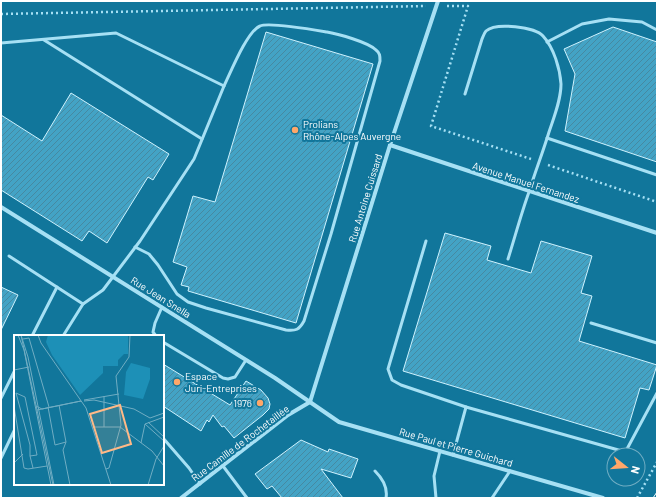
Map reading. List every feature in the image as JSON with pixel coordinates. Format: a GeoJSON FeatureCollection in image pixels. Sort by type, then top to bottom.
{"type":"FeatureCollection","features":[{"type":"Feature","properties":{"kind":"street","name":"Rue Antoine Cuissard"},"geometry":{"type":"LineString","coordinates":[[310,402],[390,145],[437,3]]}},
{"type":"Feature","properties":{"kind":"street","name":"Avenue Manuel Fernandez"},"geometry":{"type":"LineString","coordinates":[[390,145],[657,233]]}},
{"type":"Feature","properties":{"kind":"street","name":"Rue Jean Snella"},"geometry":{"type":"LineString","coordinates":[[1,207],[246,360],[310,402]]}},
{"type":"Feature","properties":{"kind":"street","name":"Rue Paul et Pierre Guichard"},"geometry":{"type":"LineString","coordinates":[[310,402],[339,422],[603,498]]}},
{"type":"Feature","properties":{"kind":"street","name":"Rue Camille de Rochetaillée"},"geometry":{"type":"LineString","coordinates":[[181,498],[288,415],[310,402]]}},
{"type":"Feature","properties":{"kind":"lane"},"geometry":{"type":"LineString","coordinates":[[548,42],[582,24],[609,19],[642,22],[657,30]]}},
{"type":"Feature","properties":{"kind":"lane"},"geometry":{"type":"LineString","coordinates":[[64,335],[83,304],[103,290],[114,277],[194,159],[224,86],[249,36],[260,26],[273,25],[328,32],[368,44],[376,50],[380,55],[380,61],[331,234],[304,321],[300,328],[295,331],[286,330],[188,302],[176,294],[158,265],[149,254],[135,247]]}},
{"type":"Feature","properties":{"kind":"lane"},"geometry":{"type":"LineString","coordinates":[[465,94],[482,39],[486,31],[496,26],[526,28],[542,35],[548,42],[560,73],[561,86],[558,103],[508,259]]}},
{"type":"Feature","properties":{"kind":"lane"},"geometry":{"type":"LineString","coordinates":[[1,43],[116,33],[224,86]]}},
{"type":"Feature","properties":{"kind":"lane"},"geometry":{"type":"LineString","coordinates":[[44,40],[202,139]]}},
{"type":"Feature","properties":{"kind":"lane"},"geometry":{"type":"LineString","coordinates":[[547,138],[657,175]]}},
{"type":"Feature","properties":{"kind":"lane"},"geometry":{"type":"LineString","coordinates":[[426,241],[388,369],[392,380],[401,386],[466,407],[622,451],[627,449],[657,393]]}},
{"type":"Feature","properties":{"kind":"lane"},"geometry":{"type":"LineString","coordinates":[[9,256],[83,304]]}},
{"type":"Feature","properties":{"kind":"lane"},"geometry":{"type":"LineString","coordinates":[[33,335],[57,287]]}},
{"type":"Feature","properties":{"kind":"lane"},"geometry":{"type":"LineString","coordinates":[[155,335],[153,332],[155,323],[162,307]]}},
{"type":"Feature","properties":{"kind":"lane"},"geometry":{"type":"LineString","coordinates":[[591,324],[657,343]]}},
{"type":"Feature","properties":{"kind":"lane"},"geometry":{"type":"LineString","coordinates":[[164,343],[223,378],[228,379],[235,377],[246,360]]}},
{"type":"Feature","properties":{"kind":"lane"},"geometry":{"type":"LineString","coordinates":[[1,398],[14,372]]}},
{"type":"Feature","properties":{"kind":"lane"},"geometry":{"type":"LineString","coordinates":[[454,455],[466,407]]}},
{"type":"Feature","properties":{"kind":"lane"},"geometry":{"type":"LineString","coordinates":[[1,458],[14,431]]}},
{"type":"Feature","properties":{"kind":"lane"},"geometry":{"type":"LineString","coordinates":[[164,439],[189,468],[200,484]]}},
{"type":"Feature","properties":{"kind":"lane"},"geometry":{"type":"LineString","coordinates":[[436,498],[434,476],[440,451]]}},
{"type":"Feature","properties":{"kind":"lane"},"geometry":{"type":"LineString","coordinates":[[223,466],[247,498]]}},
{"type":"Feature","properties":{"kind":"lane"},"geometry":{"type":"LineString","coordinates":[[375,470],[384,480],[387,494],[386,498]]}},
{"type":"Feature","properties":{"kind":"lane"},"geometry":{"type":"LineString","coordinates":[[492,498],[510,471]]}},
{"type":"Feature","properties":{"kind":"path"},"geometry":{"type":"LineString","coordinates":[[1,14],[437,3],[468,6],[431,126],[657,202]]}},
{"type":"Feature","properties":{"kind":"path"},"geometry":{"type":"LineString","coordinates":[[637,498],[657,462]]}},
{"type":"Feature","properties":{"kind":"building"},"geometry":{"type":"Polygon","coordinates":[[[613,27],[657,42],[657,162],[565,131],[575,74],[564,49],[613,27]]]}},
{"type":"Feature","properties":{"kind":"building","name":"Prolians Rhône-Alpes Auvergne"},"geometry":{"type":"Polygon","coordinates":[[[266,32],[373,64],[296,323],[188,291],[189,287],[181,285],[187,267],[173,262],[193,196],[215,202],[266,32]]]}},
{"type":"Feature","properties":{"kind":"building"},"geometry":{"type":"Polygon","coordinates":[[[71,93],[169,154],[153,180],[148,177],[107,243],[89,231],[82,241],[1,190],[1,115],[42,141],[71,93]]]}},
{"type":"Feature","properties":{"kind":"building"},"geometry":{"type":"Polygon","coordinates":[[[445,233],[491,246],[487,260],[531,273],[541,241],[592,256],[581,293],[592,296],[579,341],[657,365],[649,390],[640,388],[625,438],[403,371],[445,233]]]}},
{"type":"Feature","properties":{"kind":"building"},"geometry":{"type":"Polygon","coordinates":[[[1,287],[18,295],[1,330],[1,287]]]}},
{"type":"Feature","properties":{"kind":"building"},"geometry":{"type":"Polygon","coordinates":[[[164,365],[230,405],[246,381],[261,390],[268,398],[270,404],[269,409],[234,438],[224,426],[222,427],[213,415],[209,422],[207,420],[201,431],[164,407],[164,365]]]}},
{"type":"Feature","properties":{"kind":"building"},"geometry":{"type":"Polygon","coordinates":[[[301,440],[328,452],[329,449],[358,459],[351,478],[321,469],[343,498],[282,498],[272,486],[267,489],[255,474],[301,440]]]}},
{"type":"Feature","properties":{"kind":"tram line"},"geometry":{"type":"LineString","coordinates":[[653,498],[657,492]]}},
{"type":"Feature","properties":{"kind":"place","name":"Prolians Rhône-Alpes Auvergne"},"geometry":{"type":"Point","coordinates":[295,130]}},
{"type":"Feature","properties":{"kind":"place","name":"Espace Juri-Entreprises"},"geometry":{"type":"Point","coordinates":[177,382]}},
{"type":"Feature","properties":{"kind":"place","name":"1976"},"geometry":{"type":"Point","coordinates":[260,403]}}]}
